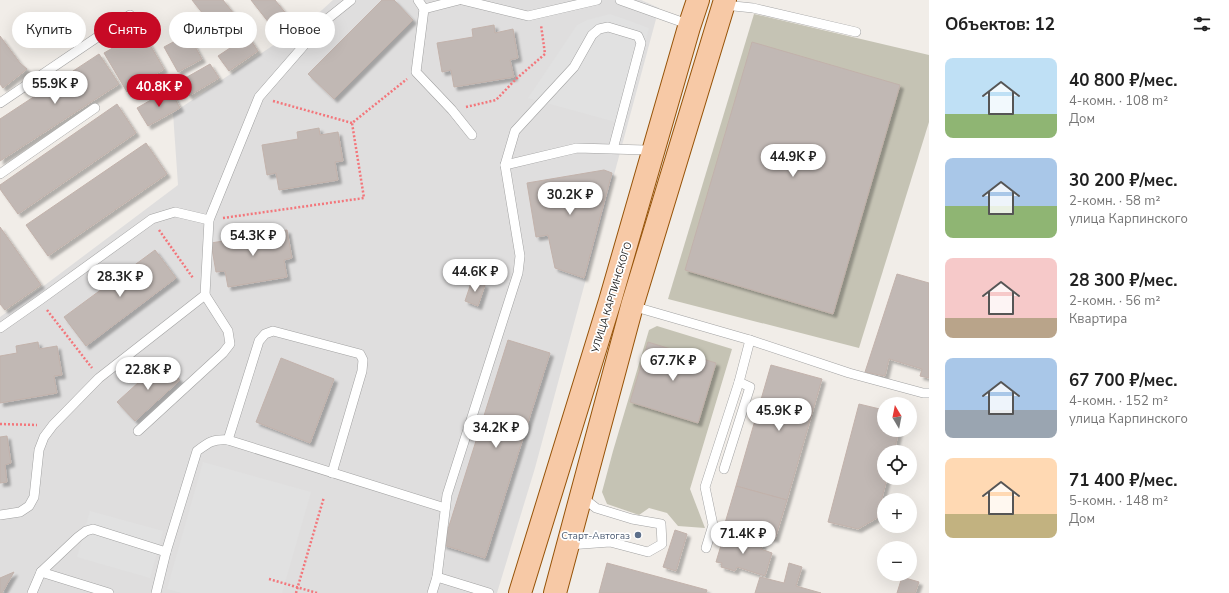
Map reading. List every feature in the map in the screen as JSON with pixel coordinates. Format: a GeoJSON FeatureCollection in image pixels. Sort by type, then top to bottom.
{"type":"FeatureCollection","features":[{"type":"Feature","properties":{"kind":"main road","name":"УЛИЦА КАРПИНСКОГО"},"geometry":{"type":"LineString","coordinates":[[522,590],[610,301],[698,0]]}},
{"type":"Feature","properties":{"kind":"main road"},"geometry":{"type":"LineString","coordinates":[[554,592],[632,306],[724,3]]}},
{"type":"Feature","properties":{"kind":"lane"},"geometry":{"type":"LineString","coordinates":[[138,431],[223,353],[230,344],[228,331],[205,295],[209,220],[259,97],[326,20],[351,0]]}},
{"type":"Feature","properties":{"kind":"lane"},"geometry":{"type":"LineString","coordinates":[[418,0],[424,9],[416,72],[452,110],[472,135]]}},
{"type":"Feature","properties":{"kind":"lane"},"geometry":{"type":"LineString","coordinates":[[424,9],[459,0]]}},
{"type":"Feature","properties":{"kind":"lane"},"geometry":{"type":"LineString","coordinates":[[462,0],[528,16],[597,0]]}},
{"type":"Feature","properties":{"kind":"lane"},"geometry":{"type":"LineString","coordinates":[[620,0],[679,21],[689,27]]}},
{"type":"Feature","properties":{"kind":"lane"},"geometry":{"type":"LineString","coordinates":[[724,3],[753,8],[856,32]]}},
{"type":"Feature","properties":{"kind":"lane"},"geometry":{"type":"LineString","coordinates":[[432,593],[437,577],[447,495],[518,273],[520,256],[505,165],[515,131],[574,67],[592,35],[599,29],[608,27],[638,36],[642,43],[613,149]]}},
{"type":"Feature","properties":{"kind":"lane"},"geometry":{"type":"LineString","coordinates":[[0,103],[94,39]]}},
{"type":"Feature","properties":{"kind":"lane"},"geometry":{"type":"LineString","coordinates":[[0,174],[96,108]]}},
{"type":"Feature","properties":{"kind":"lane"},"geometry":{"type":"LineString","coordinates":[[505,165],[577,148],[645,150]]}},
{"type":"Feature","properties":{"kind":"lane"},"geometry":{"type":"LineString","coordinates":[[0,328],[152,219],[175,212],[209,220]]}},
{"type":"Feature","properties":{"kind":"lane"},"geometry":{"type":"LineString","coordinates":[[0,515],[20,512],[29,506],[34,497],[39,450],[44,437],[54,425],[99,378],[205,295]]}},
{"type":"Feature","properties":{"kind":"lane"},"geometry":{"type":"LineString","coordinates":[[632,306],[750,340],[849,373],[923,393],[929,393]]}},
{"type":"Feature","properties":{"kind":"lane"},"geometry":{"type":"LineString","coordinates":[[228,440],[259,341],[265,334],[274,331],[360,354],[363,360],[362,371],[332,473]]}},
{"type":"Feature","properties":{"kind":"lane"},"geometry":{"type":"LineString","coordinates":[[706,548],[713,526],[705,487],[750,340]]}},
{"type":"Feature","properties":{"kind":"lane"},"geometry":{"type":"LineString","coordinates":[[724,469],[750,387],[738,382]]}},
{"type":"Feature","properties":{"kind":"lane"},"geometry":{"type":"LineString","coordinates":[[156,593],[166,552],[197,451],[216,439],[228,440],[445,508]]}},
{"type":"Feature","properties":{"kind":"lane"},"geometry":{"type":"LineString","coordinates":[[568,545],[610,542],[648,552],[662,544],[660,524],[632,519],[596,508],[581,496]]}},
{"type":"Feature","properties":{"kind":"lane"},"geometry":{"type":"LineString","coordinates":[[32,593],[41,572],[86,531],[93,529],[166,552]]}},
{"type":"Feature","properties":{"kind":"lane"},"geometry":{"type":"LineString","coordinates":[[41,572],[109,593]]}},
{"type":"Feature","properties":{"kind":"lane"},"geometry":{"type":"LineString","coordinates":[[437,577],[489,593]]}},
{"type":"Feature","properties":{"kind":"path"},"geometry":{"type":"LineString","coordinates":[[452,110],[496,100],[516,79],[545,54],[540,14]]}},
{"type":"Feature","properties":{"kind":"path"},"geometry":{"type":"LineString","coordinates":[[352,123],[416,72]]}},
{"type":"Feature","properties":{"kind":"path"},"geometry":{"type":"LineString","coordinates":[[259,97],[352,123]]}},
{"type":"Feature","properties":{"kind":"path"},"geometry":{"type":"LineString","coordinates":[[209,220],[364,198],[352,123]]}},
{"type":"Feature","properties":{"kind":"path"},"geometry":{"type":"LineString","coordinates":[[152,219],[205,295]]}},
{"type":"Feature","properties":{"kind":"path"},"geometry":{"type":"LineString","coordinates":[[40,300],[99,378]]}},
{"type":"Feature","properties":{"kind":"path"},"geometry":{"type":"LineString","coordinates":[[0,424],[54,425]]}},
{"type":"Feature","properties":{"kind":"path"},"geometry":{"type":"LineString","coordinates":[[296,593],[324,497]]}},
{"type":"Feature","properties":{"kind":"path"},"geometry":{"type":"LineString","coordinates":[[269,579],[317,593]]}},
{"type":"Feature","properties":{"kind":"shaded area"},"geometry":{"type":"Polygon","coordinates":[[[333,0],[641,0],[659,8],[535,468],[497,593],[0,593],[0,317],[178,185],[173,113],[269,48],[335,48],[335,12],[320,12],[333,0]]]}},
{"type":"Feature","properties":{"kind":"shaded area"},"geometry":{"type":"Polygon","coordinates":[[[610,14],[649,28],[623,124],[528,98],[577,25],[587,20],[610,14]]]}},
{"type":"Feature","properties":{"kind":"shaded area"},"geometry":{"type":"Polygon","coordinates":[[[754,14],[929,55],[929,122],[859,348],[668,299],[754,14]]]}},
{"type":"Feature","properties":{"kind":"shaded area"},"geometry":{"type":"Polygon","coordinates":[[[657,326],[732,349],[690,489],[705,528],[678,526],[667,513],[649,508],[639,515],[607,504],[602,492],[649,330],[657,326]]]}},
{"type":"Feature","properties":{"kind":"shaded area"},"geometry":{"type":"Polygon","coordinates":[[[203,462],[311,492],[282,593],[182,593],[167,589],[203,462]]]}},
{"type":"Feature","properties":{"kind":"shaded area"},"geometry":{"type":"Polygon","coordinates":[[[90,511],[163,531],[150,578],[77,557],[90,511]]]}},
{"type":"Feature","properties":{"kind":"building"},"geometry":{"type":"Polygon","coordinates":[[[192,0],[223,0],[232,12],[202,12],[192,0]]]}},
{"type":"Feature","properties":{"kind":"building"},"geometry":{"type":"Polygon","coordinates":[[[251,0],[275,0],[285,12],[265,12],[265,18],[251,0]]]}},
{"type":"Feature","properties":{"kind":"building"},"geometry":{"type":"Polygon","coordinates":[[[382,0],[394,0],[413,20],[334,99],[308,74],[382,0]]]}},
{"type":"Feature","properties":{"kind":"building"},"geometry":{"type":"Polygon","coordinates":[[[494,25],[495,33],[513,29],[518,58],[510,60],[514,77],[454,87],[451,70],[442,72],[437,43],[473,37],[472,29],[494,25]]]}},
{"type":"Feature","properties":{"kind":"building"},"geometry":{"type":"Polygon","coordinates":[[[0,36],[20,63],[27,69],[3,88],[0,84],[0,36]]]}},
{"type":"Feature","properties":{"kind":"building"},"geometry":{"type":"Polygon","coordinates":[[[752,42],[900,85],[833,314],[685,270],[752,42]]]}},
{"type":"Feature","properties":{"kind":"building"},"geometry":{"type":"Polygon","coordinates":[[[169,44],[169,48],[196,48],[202,59],[178,72],[164,47],[169,44]]]}},
{"type":"Feature","properties":{"kind":"building"},"geometry":{"type":"Polygon","coordinates":[[[113,48],[152,48],[164,69],[127,92],[104,53],[113,48]]]}},
{"type":"Feature","properties":{"kind":"building"},"geometry":{"type":"Polygon","coordinates":[[[230,48],[256,48],[258,51],[229,71],[218,56],[230,48]]]}},
{"type":"Feature","properties":{"kind":"building"},"geometry":{"type":"Polygon","coordinates":[[[99,54],[119,84],[0,161],[0,119],[99,54]]]}},
{"type":"Feature","properties":{"kind":"building"},"geometry":{"type":"Polygon","coordinates":[[[210,64],[219,78],[189,96],[180,81],[210,64]]]}},
{"type":"Feature","properties":{"kind":"building"},"geometry":{"type":"Polygon","coordinates":[[[170,89],[180,108],[148,126],[137,108],[170,89]]]}},
{"type":"Feature","properties":{"kind":"building"},"geometry":{"type":"Polygon","coordinates":[[[117,104],[136,133],[18,214],[0,189],[0,185],[117,104]]]}},
{"type":"Feature","properties":{"kind":"building"},"geometry":{"type":"Polygon","coordinates":[[[319,128],[320,135],[338,132],[343,161],[335,162],[338,180],[279,190],[276,173],[267,175],[262,145],[298,139],[297,132],[319,128]]]}},
{"type":"Feature","properties":{"kind":"building"},"geometry":{"type":"Polygon","coordinates":[[[146,143],[167,174],[48,256],[26,225],[146,143]]]}},
{"type":"Feature","properties":{"kind":"building"},"geometry":{"type":"Polygon","coordinates":[[[604,170],[612,173],[584,278],[555,268],[548,235],[536,237],[527,183],[604,170]]]}},
{"type":"Feature","properties":{"kind":"building"},"geometry":{"type":"Polygon","coordinates":[[[268,226],[269,233],[287,230],[292,258],[284,260],[287,277],[228,287],[225,271],[216,272],[211,243],[247,237],[246,230],[268,226]]]}},
{"type":"Feature","properties":{"kind":"building"},"geometry":{"type":"Polygon","coordinates":[[[0,227],[41,285],[5,310],[0,304],[0,227]]]}},
{"type":"Feature","properties":{"kind":"building"},"geometry":{"type":"Polygon","coordinates":[[[155,250],[176,278],[86,346],[64,317],[155,250]]]}},
{"type":"Feature","properties":{"kind":"building"},"geometry":{"type":"Polygon","coordinates":[[[897,274],[929,283],[929,378],[920,376],[922,369],[889,359],[885,376],[865,372],[897,274]]]}},
{"type":"Feature","properties":{"kind":"building"},"geometry":{"type":"Polygon","coordinates":[[[472,280],[485,285],[478,306],[465,301],[472,280]]]}},
{"type":"Feature","properties":{"kind":"building"},"geometry":{"type":"Polygon","coordinates":[[[508,340],[550,353],[485,558],[443,545],[508,340]]]}},
{"type":"Feature","properties":{"kind":"building"},"geometry":{"type":"Polygon","coordinates":[[[38,342],[39,349],[57,346],[62,375],[54,376],[57,393],[0,403],[0,356],[17,353],[16,346],[38,342]]]}},
{"type":"Feature","properties":{"kind":"building"},"geometry":{"type":"Polygon","coordinates":[[[648,342],[716,363],[698,423],[630,402],[648,342]]]}},
{"type":"Feature","properties":{"kind":"building"},"geometry":{"type":"Polygon","coordinates":[[[281,358],[334,379],[310,443],[256,422],[281,358]]]}},
{"type":"Feature","properties":{"kind":"building"},"geometry":{"type":"Polygon","coordinates":[[[162,361],[180,380],[135,421],[117,402],[162,361]]]}},
{"type":"Feature","properties":{"kind":"building"},"geometry":{"type":"Polygon","coordinates":[[[771,365],[822,379],[787,500],[736,486],[771,365]]]}},
{"type":"Feature","properties":{"kind":"building"},"geometry":{"type":"Polygon","coordinates":[[[859,404],[877,408],[877,437],[897,437],[896,445],[877,445],[877,485],[885,485],[883,493],[877,493],[877,518],[858,529],[828,522],[859,404]]]}},
{"type":"Feature","properties":{"kind":"building"},"geometry":{"type":"Polygon","coordinates":[[[7,436],[11,463],[5,465],[7,482],[0,483],[0,437],[7,436]]]}},
{"type":"Feature","properties":{"kind":"building"},"geometry":{"type":"Polygon","coordinates":[[[736,486],[787,500],[775,539],[725,523],[736,486]]]}},
{"type":"Feature","properties":{"kind":"building"},"geometry":{"type":"Polygon","coordinates":[[[675,530],[687,534],[676,571],[663,567],[675,530]]]}},
{"type":"Feature","properties":{"kind":"building"},"geometry":{"type":"Polygon","coordinates":[[[725,532],[763,544],[761,549],[772,553],[765,576],[737,567],[735,571],[721,567],[722,563],[716,562],[725,532]]]}},
{"type":"Feature","properties":{"kind":"building"},"geometry":{"type":"Polygon","coordinates":[[[607,563],[707,590],[706,593],[599,593],[607,563]]]}},
{"type":"Feature","properties":{"kind":"building"},"geometry":{"type":"Polygon","coordinates":[[[789,563],[802,567],[796,586],[821,593],[755,593],[760,577],[784,583],[789,563]]]}},
{"type":"Feature","properties":{"kind":"building"},"geometry":{"type":"Polygon","coordinates":[[[14,572],[2,593],[0,593],[0,578],[14,572]]]}},
{"type":"Feature","properties":{"kind":"building"},"geometry":{"type":"Polygon","coordinates":[[[901,581],[919,582],[915,593],[897,593],[901,581]]]}},
{"type":"Feature","properties":{"kind":"place","name":"Старт-Автогаз"},"geometry":{"type":"Point","coordinates":[638,535]}}]}
